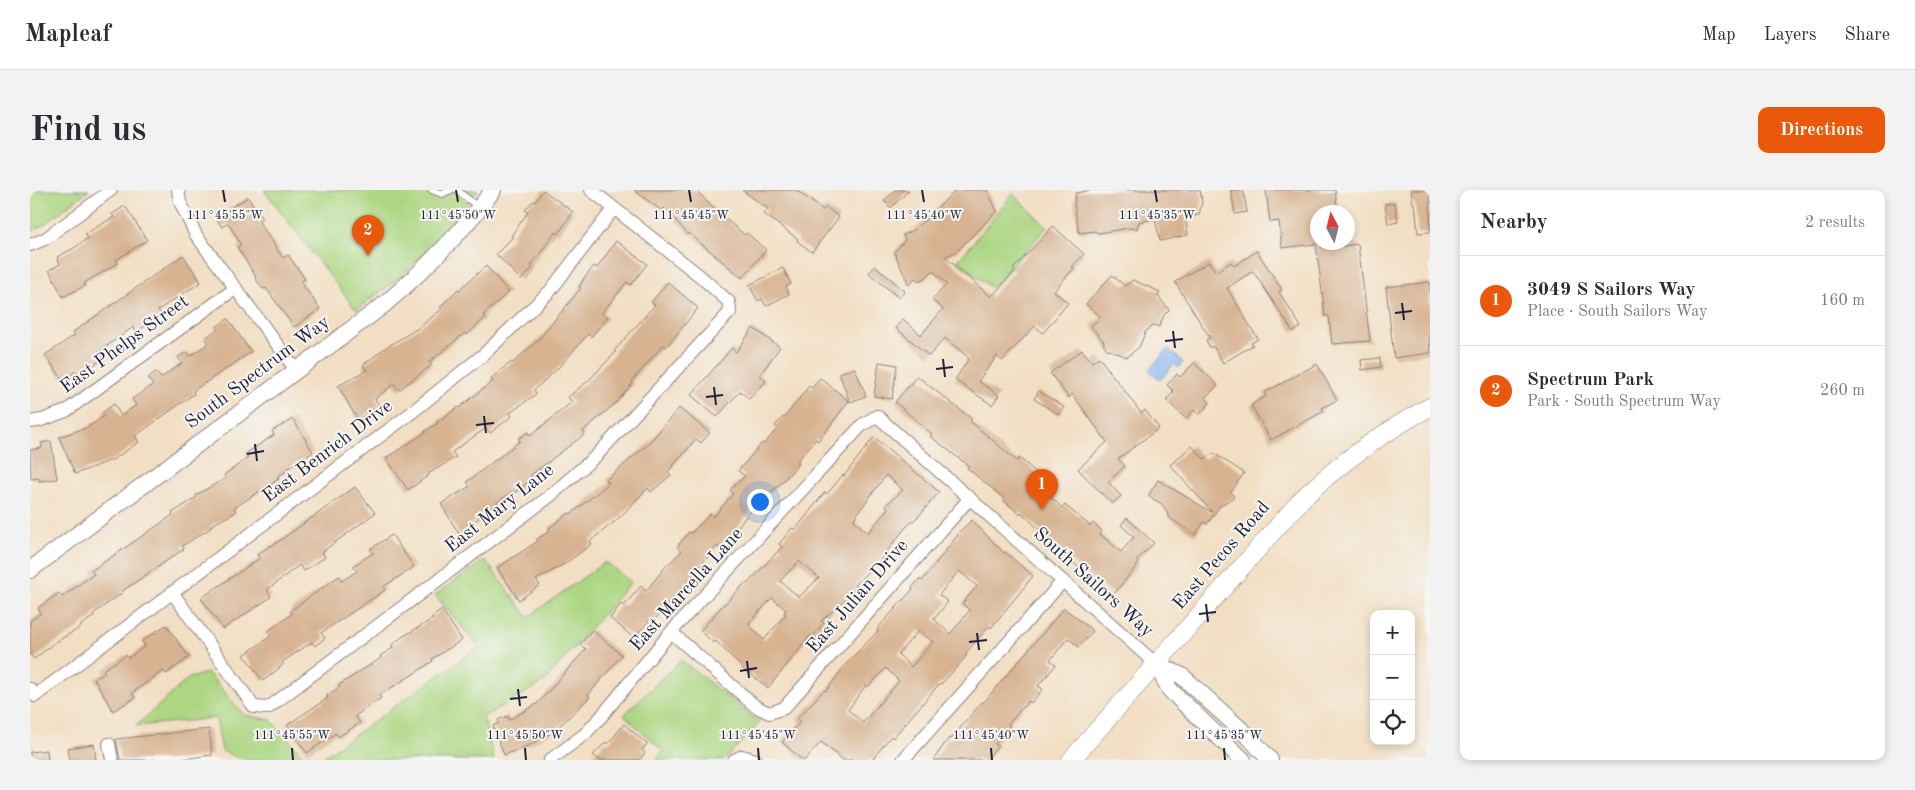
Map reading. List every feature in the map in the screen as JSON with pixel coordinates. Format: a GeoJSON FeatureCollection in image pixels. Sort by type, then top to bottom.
{"type":"FeatureCollection","features":[{"type":"Feature","properties":{"kind":"main road","name":"East Pecos Road"},"geometry":{"type":"LineString","coordinates":[[1071,760],[1244,562],[1309,492],[1371,442],[1403,421],[1430,407]]}},
{"type":"Feature","properties":{"kind":"street"},"geometry":{"type":"LineString","coordinates":[[30,245],[45,238],[111,190]]}},
{"type":"Feature","properties":{"kind":"street"},"geometry":{"type":"LineString","coordinates":[[178,190],[180,202],[196,235],[296,370]]}},
{"type":"Feature","properties":{"kind":"street","name":"South Spectrum Way"},"geometry":{"type":"LineString","coordinates":[[30,570],[385,304],[446,248],[493,190]]}},
{"type":"Feature","properties":{"kind":"street"},"geometry":{"type":"LineString","coordinates":[[591,190],[614,208]]}},
{"type":"Feature","properties":{"kind":"street","name":"East Mary Lane"},"geometry":{"type":"LineString","coordinates":[[172,592],[254,707],[268,708],[550,496],[596,456],[730,312],[729,302],[707,282],[614,208]]}},
{"type":"Feature","properties":{"kind":"street","name":"East Benrich Drive"},"geometry":{"type":"LineString","coordinates":[[33,692],[172,592],[411,413],[483,355],[550,291],[614,208]]}},
{"type":"Feature","properties":{"kind":"street","name":"East Phelps Street"},"geometry":{"type":"LineString","coordinates":[[30,422],[58,414],[79,403],[236,288]]}},
{"type":"Feature","properties":{"kind":"street","name":"South Sailors Way"},"geometry":{"type":"LineString","coordinates":[[870,420],[877,416],[1156,664]]}},
{"type":"Feature","properties":{"kind":"street","name":"East Marcella Lane"},"geometry":{"type":"LineString","coordinates":[[550,760],[585,734],[671,632],[862,425],[870,420]]}},
{"type":"Feature","properties":{"kind":"street","name":"East Julian Drive"},"geometry":{"type":"LineString","coordinates":[[671,632],[755,706],[769,713],[784,708],[970,498]]}},
{"type":"Feature","properties":{"kind":"street"},"geometry":{"type":"LineString","coordinates":[[903,760],[1063,581]]}},
{"type":"Feature","properties":{"kind":"street"},"geometry":{"type":"LineString","coordinates":[[1156,664],[1170,690],[1243,760]]}},
{"type":"Feature","properties":{"kind":"street"},"geometry":{"type":"LineString","coordinates":[[1156,664],[1182,676],[1250,738],[1270,760]]}},
{"type":"Feature","properties":{"kind":"street"},"geometry":{"type":"LineString","coordinates":[[109,744],[112,760]]}},
{"type":"Feature","properties":{"kind":"street"},"geometry":{"type":"LineString","coordinates":[[734,760],[742,756],[755,759]]}},
{"type":"Feature","properties":{"kind":"lane"},"geometry":{"type":"LineString","coordinates":[[432,190],[442,194],[451,190]]}},
{"type":"Feature","properties":{"kind":"lane"},"geometry":{"type":"LineString","coordinates":[[457,190],[480,208]]}},
{"type":"Feature","properties":{"kind":"green space"},"geometry":{"type":"Polygon","coordinates":[[[30,190],[89,190],[43,225],[30,232],[30,190]]]}},
{"type":"Feature","properties":{"kind":"green space"},"geometry":{"type":"Polygon","coordinates":[[[264,190],[478,190],[442,236],[401,276],[356,310],[264,190]]]}},
{"type":"Feature","properties":{"kind":"green space"},"geometry":{"type":"Polygon","coordinates":[[[1013,194],[1047,227],[992,288],[957,262],[1013,194]]]}},
{"type":"Feature","properties":{"kind":"green space"},"geometry":{"type":"Polygon","coordinates":[[[485,560],[528,617],[605,562],[631,582],[544,682],[483,717],[494,760],[319,760],[479,647],[435,595],[485,560]]]}},
{"type":"Feature","properties":{"kind":"green space"},"geometry":{"type":"Polygon","coordinates":[[[681,660],[760,723],[724,760],[656,760],[663,751],[624,715],[681,660]]]}},
{"type":"Feature","properties":{"kind":"green space"},"geometry":{"type":"Polygon","coordinates":[[[208,673],[244,715],[271,720],[307,760],[245,760],[222,751],[216,718],[136,726],[189,678],[208,673]]]}},
{"type":"Feature","properties":{"kind":"water"},"geometry":{"type":"Polygon","coordinates":[[[1168,349],[1183,362],[1178,368],[1174,364],[1160,380],[1149,370],[1168,349]]]}},
{"type":"Feature","properties":{"kind":"building"},"geometry":{"type":"Polygon","coordinates":[[[543,190],[573,212],[558,234],[555,232],[531,266],[533,268],[521,280],[496,254],[513,237],[511,236],[528,212],[525,210],[533,201],[535,202],[543,190]]]}},
{"type":"Feature","properties":{"kind":"building"},"geometry":{"type":"Polygon","coordinates":[[[634,190],[696,190],[717,212],[745,235],[747,233],[766,250],[742,278],[689,235],[664,208],[662,211],[634,190]]]}},
{"type":"Feature","properties":{"kind":"building"},"geometry":{"type":"Polygon","coordinates":[[[742,190],[796,190],[823,210],[826,207],[839,217],[812,252],[797,241],[798,239],[764,214],[768,209],[742,190]]]}},
{"type":"Feature","properties":{"kind":"building"},"geometry":{"type":"Polygon","coordinates":[[[895,190],[909,190],[891,208],[884,201],[895,190]]]}},
{"type":"Feature","properties":{"kind":"building"},"geometry":{"type":"Polygon","coordinates":[[[956,190],[987,190],[997,211],[957,251],[945,257],[991,297],[1015,271],[1013,269],[1053,226],[1084,254],[1054,291],[1068,303],[1043,333],[1035,326],[1002,361],[997,356],[978,381],[999,395],[992,405],[955,380],[969,358],[945,338],[929,356],[896,328],[903,319],[921,335],[943,309],[932,300],[947,284],[933,271],[919,281],[915,278],[909,285],[894,252],[905,240],[903,235],[914,230],[956,190]]]}},
{"type":"Feature","properties":{"kind":"building"},"geometry":{"type":"Polygon","coordinates":[[[1092,190],[1200,190],[1202,202],[1199,215],[1185,217],[1188,235],[1160,241],[1155,219],[1139,222],[1137,229],[1129,228],[1098,233],[1095,231],[1079,233],[1074,203],[1076,193],[1092,190]]]}},
{"type":"Feature","properties":{"kind":"building"},"geometry":{"type":"Polygon","coordinates":[[[1231,190],[1243,190],[1247,212],[1235,214],[1231,190]]]}},
{"type":"Feature","properties":{"kind":"building"},"geometry":{"type":"Polygon","coordinates":[[[1266,190],[1335,190],[1337,205],[1310,205],[1310,245],[1282,248],[1279,221],[1270,222],[1266,190]]]}},
{"type":"Feature","properties":{"kind":"building"},"geometry":{"type":"Polygon","coordinates":[[[1411,190],[1430,190],[1430,232],[1418,233],[1415,204],[1413,204],[1411,190]]]}},
{"type":"Feature","properties":{"kind":"building"},"geometry":{"type":"Polygon","coordinates":[[[248,197],[262,218],[258,220],[283,258],[288,255],[305,279],[301,282],[320,309],[294,327],[266,288],[263,289],[255,278],[237,247],[241,245],[228,223],[222,227],[215,217],[248,197]]]}},
{"type":"Feature","properties":{"kind":"building"},"geometry":{"type":"Polygon","coordinates":[[[1395,203],[1398,222],[1388,224],[1385,204],[1395,203]]]}},
{"type":"Feature","properties":{"kind":"building"},"geometry":{"type":"Polygon","coordinates":[[[125,206],[147,240],[116,260],[118,263],[84,283],[86,285],[63,297],[49,270],[60,264],[57,257],[88,238],[85,234],[114,217],[112,214],[125,206]]]}},
{"type":"Feature","properties":{"kind":"building"},"geometry":{"type":"Polygon","coordinates":[[[616,241],[647,264],[631,285],[627,282],[602,313],[608,317],[591,337],[588,334],[559,367],[534,390],[536,394],[510,413],[512,416],[490,433],[486,428],[452,452],[456,457],[428,474],[408,490],[386,458],[459,408],[493,381],[491,379],[498,372],[513,363],[540,338],[581,288],[579,287],[585,277],[594,266],[597,268],[616,241]]]}},
{"type":"Feature","properties":{"kind":"building"},"geometry":{"type":"Polygon","coordinates":[[[1355,244],[1358,244],[1370,341],[1332,344],[1329,316],[1325,316],[1317,250],[1355,250],[1355,244]]]}},
{"type":"Feature","properties":{"kind":"building"},"geometry":{"type":"Polygon","coordinates":[[[1257,251],[1282,290],[1279,292],[1301,327],[1293,332],[1253,271],[1227,288],[1258,339],[1251,343],[1253,345],[1223,363],[1213,346],[1210,348],[1206,340],[1210,338],[1175,282],[1209,262],[1216,272],[1231,262],[1234,266],[1257,251]]]}},
{"type":"Feature","properties":{"kind":"building"},"geometry":{"type":"Polygon","coordinates":[[[183,255],[201,282],[158,310],[162,315],[136,332],[133,327],[99,352],[104,358],[79,375],[76,371],[63,380],[45,355],[75,335],[73,332],[183,255]]]}},
{"type":"Feature","properties":{"kind":"building"},"geometry":{"type":"Polygon","coordinates":[[[486,266],[509,292],[483,315],[486,317],[467,335],[465,333],[429,362],[432,365],[399,390],[394,384],[375,399],[379,405],[358,420],[338,386],[367,370],[363,365],[385,348],[420,327],[442,309],[440,307],[458,289],[486,266]]]}},
{"type":"Feature","properties":{"kind":"building"},"geometry":{"type":"Polygon","coordinates":[[[875,266],[905,291],[899,298],[869,273],[875,266]]]}},
{"type":"Feature","properties":{"kind":"building"},"geometry":{"type":"Polygon","coordinates":[[[783,268],[791,284],[786,287],[789,294],[766,306],[762,299],[758,301],[749,285],[783,268]]]}},
{"type":"Feature","properties":{"kind":"building"},"geometry":{"type":"Polygon","coordinates":[[[1112,275],[1125,286],[1133,280],[1160,292],[1158,296],[1169,310],[1164,315],[1159,327],[1154,325],[1146,331],[1139,347],[1127,357],[1107,349],[1103,344],[1104,342],[1091,326],[1101,317],[1086,304],[1112,275]]]}},
{"type":"Feature","properties":{"kind":"building"},"geometry":{"type":"Polygon","coordinates":[[[668,282],[698,308],[677,334],[666,347],[663,345],[632,381],[633,383],[617,402],[583,431],[585,434],[531,475],[534,478],[478,516],[479,518],[469,525],[470,527],[459,534],[441,504],[470,486],[467,482],[520,441],[518,439],[528,432],[530,436],[572,402],[568,397],[588,381],[616,352],[614,351],[655,305],[651,302],[668,282]]]}},
{"type":"Feature","properties":{"kind":"building"},"geometry":{"type":"Polygon","coordinates":[[[1430,282],[1430,353],[1394,358],[1386,287],[1430,282]]]}},
{"type":"Feature","properties":{"kind":"building"},"geometry":{"type":"Polygon","coordinates":[[[228,319],[251,352],[193,391],[194,394],[135,436],[139,442],[114,459],[75,474],[59,437],[88,427],[104,416],[102,413],[114,404],[121,416],[136,405],[132,399],[153,385],[148,378],[156,372],[161,378],[182,363],[178,357],[187,352],[190,356],[209,343],[205,338],[228,319]]]}},
{"type":"Feature","properties":{"kind":"building"},"geometry":{"type":"Polygon","coordinates":[[[753,328],[780,347],[760,375],[766,381],[749,399],[740,391],[717,417],[691,395],[732,348],[736,352],[753,328]]]}},
{"type":"Feature","properties":{"kind":"building"},"geometry":{"type":"Polygon","coordinates":[[[1082,350],[1092,362],[1099,357],[1141,413],[1145,410],[1159,428],[1118,459],[1125,466],[1108,482],[1121,496],[1112,504],[1078,469],[1107,442],[1072,394],[1069,398],[1050,373],[1082,350]]]}},
{"type":"Feature","properties":{"kind":"building"},"geometry":{"type":"Polygon","coordinates":[[[1380,358],[1381,367],[1362,370],[1361,360],[1380,358]]]}},
{"type":"Feature","properties":{"kind":"building"},"geometry":{"type":"Polygon","coordinates":[[[879,362],[897,365],[892,399],[874,396],[879,362]]]}},
{"type":"Feature","properties":{"kind":"building"},"geometry":{"type":"Polygon","coordinates":[[[1194,363],[1218,385],[1205,398],[1210,403],[1199,415],[1194,410],[1186,419],[1166,400],[1174,392],[1167,385],[1177,374],[1180,377],[1194,363]]]}},
{"type":"Feature","properties":{"kind":"building"},"geometry":{"type":"Polygon","coordinates":[[[1317,364],[1337,400],[1322,408],[1324,411],[1271,440],[1251,405],[1266,396],[1264,393],[1317,364]]]}},
{"type":"Feature","properties":{"kind":"building"},"geometry":{"type":"Polygon","coordinates":[[[855,368],[866,396],[850,402],[839,373],[855,368]]]}},
{"type":"Feature","properties":{"kind":"building"},"geometry":{"type":"Polygon","coordinates":[[[917,376],[972,419],[970,421],[1017,461],[1019,458],[1029,466],[1039,476],[1035,480],[1043,486],[1042,488],[1062,508],[1065,505],[1090,526],[1093,523],[1102,531],[1100,534],[1121,552],[1134,537],[1121,525],[1127,518],[1154,543],[1136,561],[1139,563],[1114,594],[1077,566],[1021,512],[1020,514],[1004,501],[1005,499],[967,468],[969,466],[930,436],[932,434],[895,402],[917,376]]]}},
{"type":"Feature","properties":{"kind":"building"},"geometry":{"type":"Polygon","coordinates":[[[820,378],[849,401],[818,441],[816,439],[797,461],[799,463],[786,478],[748,514],[719,548],[717,546],[696,571],[698,572],[678,591],[654,621],[651,618],[634,638],[610,618],[621,604],[624,606],[641,586],[646,591],[666,566],[682,551],[677,547],[689,532],[691,533],[710,514],[713,517],[733,494],[730,490],[745,476],[738,471],[778,428],[775,426],[784,418],[809,386],[812,388],[820,378]]]}},
{"type":"Feature","properties":{"kind":"building"},"geometry":{"type":"Polygon","coordinates":[[[1039,391],[1064,407],[1059,415],[1034,399],[1039,391]]]}},
{"type":"Feature","properties":{"kind":"building"},"geometry":{"type":"Polygon","coordinates":[[[679,408],[710,433],[701,443],[696,439],[668,472],[671,475],[651,492],[648,488],[618,519],[590,541],[592,544],[566,563],[536,580],[540,585],[519,600],[497,568],[538,541],[537,539],[550,531],[549,528],[569,513],[571,514],[609,483],[606,480],[648,444],[679,408]]]}},
{"type":"Feature","properties":{"kind":"building"},"geometry":{"type":"Polygon","coordinates":[[[293,419],[313,452],[287,469],[277,477],[279,479],[234,508],[236,512],[210,526],[211,528],[182,546],[184,549],[121,592],[93,614],[94,616],[81,625],[81,627],[54,643],[34,659],[30,654],[30,621],[41,613],[38,608],[59,593],[62,597],[94,574],[91,571],[173,515],[172,513],[197,497],[196,495],[226,478],[224,475],[248,458],[245,454],[274,435],[272,431],[293,419]]]}},
{"type":"Feature","properties":{"kind":"building"},"geometry":{"type":"Polygon","coordinates":[[[874,437],[939,492],[920,515],[906,527],[877,564],[855,585],[857,587],[848,597],[821,621],[824,623],[812,637],[811,635],[768,688],[747,673],[716,641],[714,643],[700,631],[724,604],[745,583],[747,584],[782,547],[779,544],[792,528],[795,530],[825,492],[827,494],[844,476],[874,437]],[[886,475],[854,520],[868,533],[888,508],[886,505],[903,490],[886,475]],[[799,561],[780,581],[799,597],[819,578],[799,561]],[[772,598],[748,624],[764,640],[786,614],[784,613],[786,610],[772,598]]]}},
{"type":"Feature","properties":{"kind":"building"},"geometry":{"type":"Polygon","coordinates":[[[51,441],[57,479],[39,481],[39,478],[31,479],[30,450],[42,448],[41,443],[51,441]]]}},
{"type":"Feature","properties":{"kind":"building"},"geometry":{"type":"Polygon","coordinates":[[[1192,446],[1204,459],[1214,453],[1244,473],[1231,492],[1234,497],[1220,506],[1207,524],[1204,522],[1195,535],[1170,518],[1162,504],[1148,496],[1158,480],[1213,513],[1170,465],[1192,446]]]}},
{"type":"Feature","properties":{"kind":"building"},"geometry":{"type":"Polygon","coordinates":[[[355,487],[375,513],[322,552],[325,557],[304,571],[299,565],[267,590],[271,597],[223,629],[201,598],[260,558],[257,555],[355,487]]]}},
{"type":"Feature","properties":{"kind":"building"},"geometry":{"type":"Polygon","coordinates":[[[972,520],[1004,553],[1033,576],[991,628],[989,626],[965,654],[967,655],[959,665],[940,683],[893,738],[891,736],[872,760],[843,760],[821,742],[805,760],[802,760],[782,742],[800,722],[797,719],[824,690],[826,691],[846,664],[878,631],[877,629],[913,589],[919,579],[922,581],[957,534],[972,520]],[[959,571],[939,595],[948,602],[934,619],[950,634],[970,610],[962,604],[977,586],[959,571]],[[919,630],[898,654],[911,667],[933,642],[919,630]],[[886,668],[868,687],[866,685],[848,710],[863,723],[899,681],[886,668]]]}},
{"type":"Feature","properties":{"kind":"building"},"geometry":{"type":"Polygon","coordinates":[[[392,535],[414,567],[383,587],[385,590],[321,633],[325,638],[315,646],[312,642],[282,662],[283,665],[263,681],[244,655],[271,636],[268,631],[292,614],[290,611],[339,576],[342,581],[357,571],[353,566],[373,553],[370,549],[392,535]]]}},
{"type":"Feature","properties":{"kind":"building"},"geometry":{"type":"Polygon","coordinates":[[[1064,608],[1093,631],[1079,647],[1068,638],[1050,660],[1056,665],[1038,686],[1043,689],[1008,724],[1010,726],[995,744],[998,746],[986,760],[933,760],[949,738],[951,739],[983,703],[1064,608]]]}},
{"type":"Feature","properties":{"kind":"building"},"geometry":{"type":"Polygon","coordinates":[[[442,610],[462,640],[432,659],[433,661],[409,677],[379,695],[381,698],[355,716],[360,723],[338,737],[336,733],[307,753],[287,725],[328,698],[327,695],[340,687],[339,685],[381,658],[380,656],[393,648],[392,645],[402,637],[433,619],[432,617],[442,610]]]}},
{"type":"Feature","properties":{"kind":"building"},"geometry":{"type":"Polygon","coordinates":[[[166,625],[189,657],[166,674],[163,671],[132,693],[135,698],[113,711],[94,679],[105,673],[103,670],[126,655],[128,658],[145,646],[142,641],[166,625]]]}},
{"type":"Feature","properties":{"kind":"building"},"geometry":{"type":"Polygon","coordinates":[[[592,630],[622,655],[588,695],[590,697],[554,731],[532,744],[504,755],[493,726],[499,723],[498,720],[508,716],[509,720],[538,703],[586,649],[580,645],[592,630]]]}},
{"type":"Feature","properties":{"kind":"building"},"geometry":{"type":"Polygon","coordinates":[[[624,724],[647,744],[642,750],[645,753],[639,760],[599,760],[593,755],[606,742],[608,744],[624,724]]]}},
{"type":"Feature","properties":{"kind":"building"},"geometry":{"type":"Polygon","coordinates":[[[209,729],[212,755],[174,760],[120,760],[116,739],[209,729]]]}},
{"type":"Feature","properties":{"kind":"building"},"geometry":{"type":"Polygon","coordinates":[[[94,744],[96,760],[70,760],[68,748],[94,744]]]}},
{"type":"Feature","properties":{"kind":"building"},"geometry":{"type":"Polygon","coordinates":[[[47,750],[48,760],[30,760],[30,752],[47,750]]]}},
{"type":"Feature","properties":{"kind":"place","name":"Spectrum Park"},"geometry":{"type":"Point","coordinates":[368,256]}},
{"type":"Feature","properties":{"kind":"place","name":"3049 S Sailors Way"},"geometry":{"type":"Point","coordinates":[1042,510]}}]}
